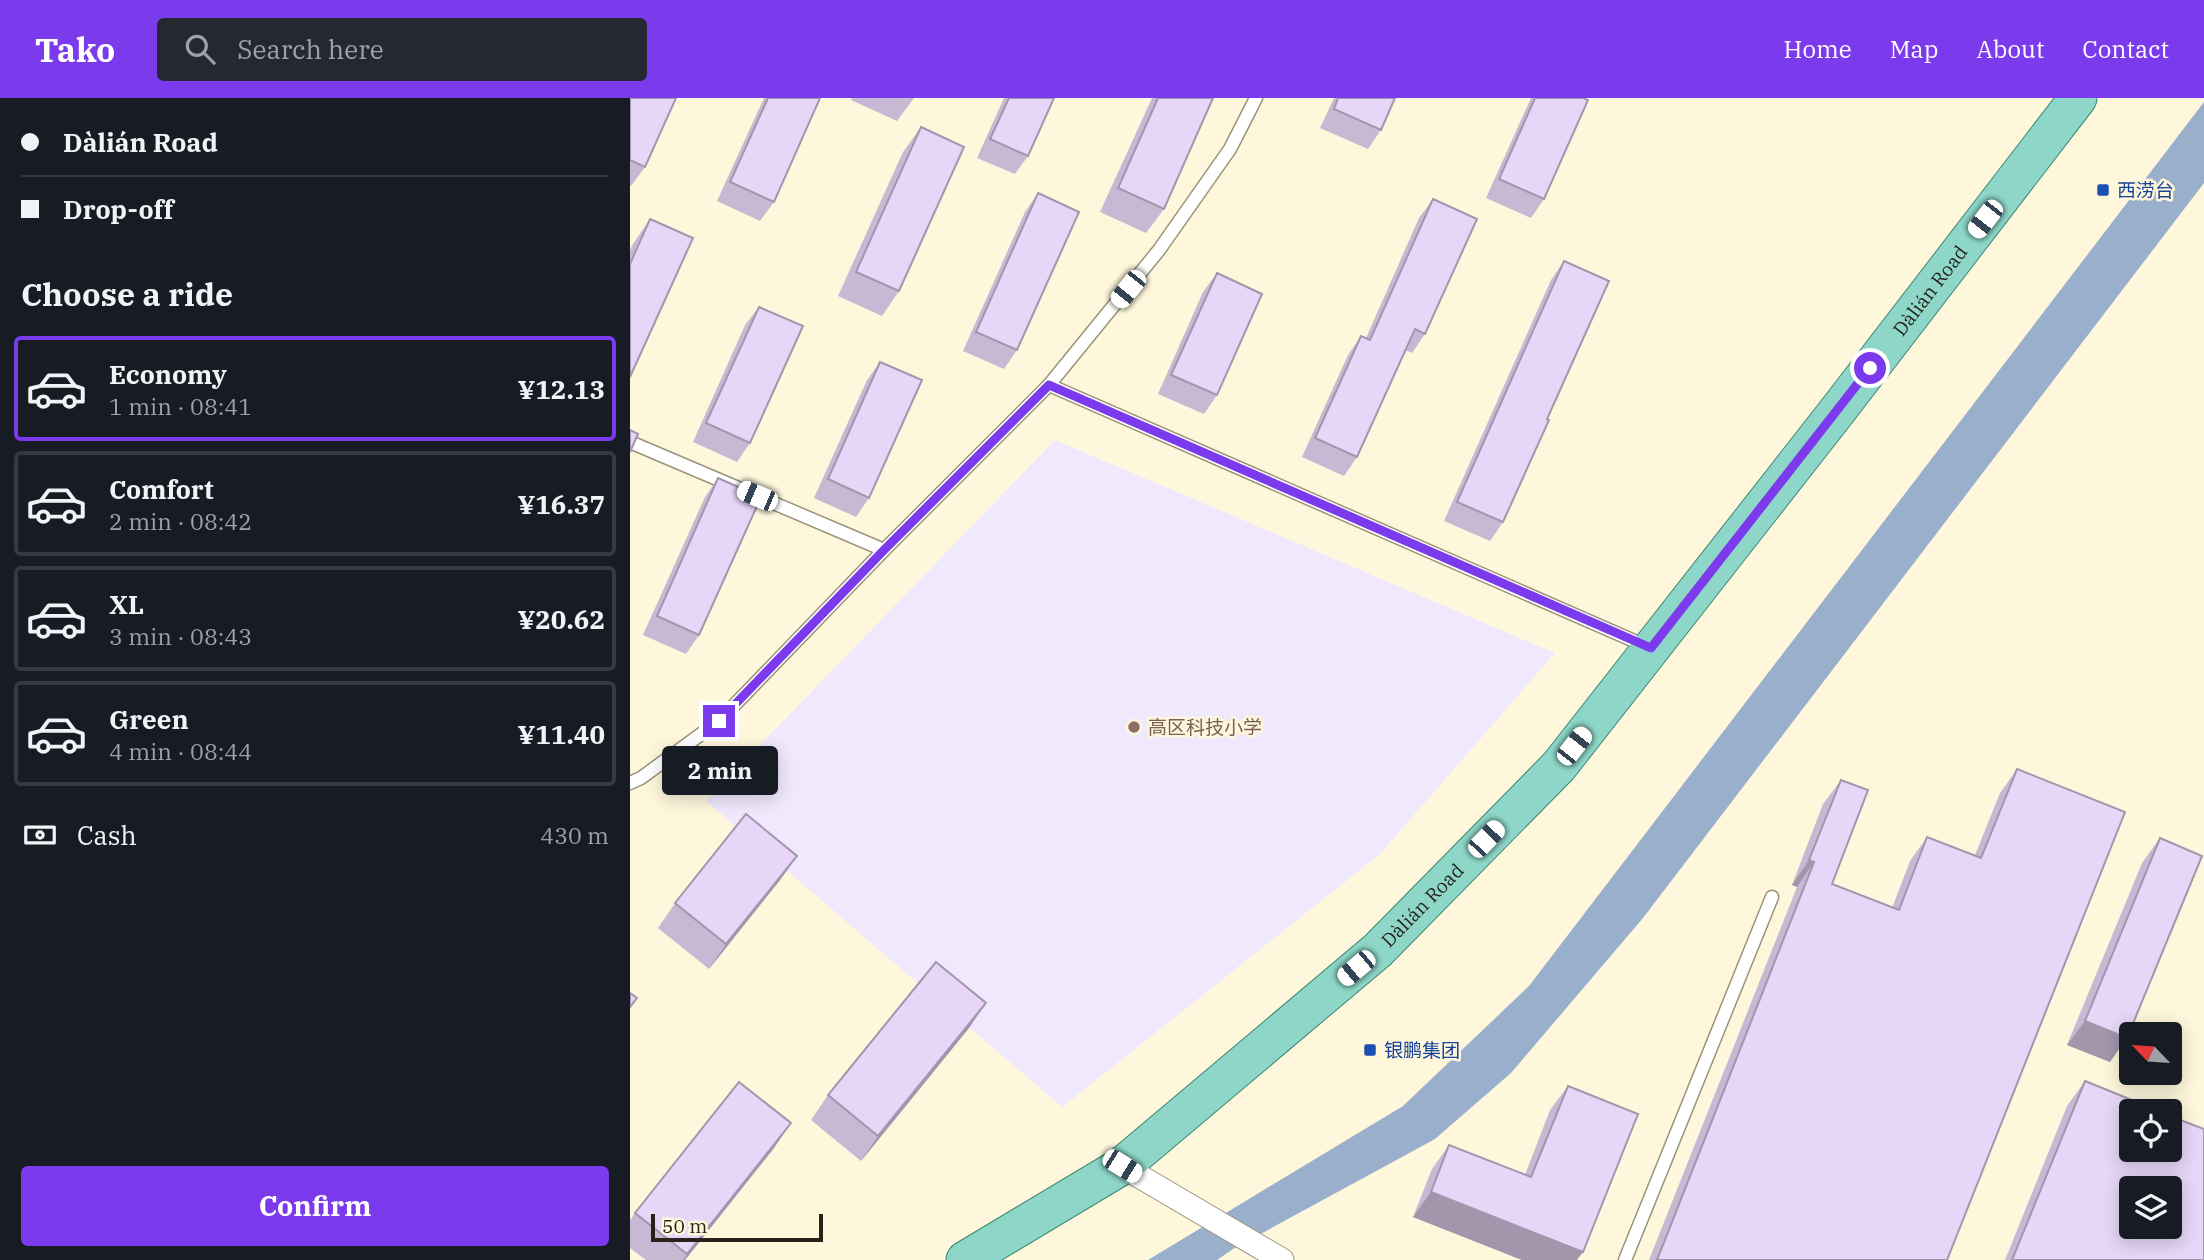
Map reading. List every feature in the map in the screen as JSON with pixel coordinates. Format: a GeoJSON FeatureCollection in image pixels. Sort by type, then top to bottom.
{"type":"FeatureCollection","features":[{"type":"Feature","properties":{"kind":"main road","name":"Dàlián Road"},"geometry":{"type":"LineString","coordinates":[[965,1260],[1122,1166],[1378,950],[1559,766],[2078,98]]}},
{"type":"Feature","properties":{"kind":"street"},"geometry":{"type":"LineString","coordinates":[[1122,1166],[1282,1260]]}},
{"type":"Feature","properties":{"kind":"lane"},"geometry":{"type":"LineString","coordinates":[[630,783],[641,778],[719,721],[884,550],[1049,385],[1159,250],[1230,149],[1256,98]]}},
{"type":"Feature","properties":{"kind":"lane"},"geometry":{"type":"LineString","coordinates":[[1049,385],[1651,648]]}},
{"type":"Feature","properties":{"kind":"lane"},"geometry":{"type":"LineString","coordinates":[[630,442],[884,550]]}},
{"type":"Feature","properties":{"kind":"lane"},"geometry":{"type":"LineString","coordinates":[[1625,1260],[1772,897]]}},
{"type":"Feature","properties":{"kind":"shaded area","name":"高区科技小学"},"geometry":{"type":"Polygon","coordinates":[[[1055,440],[1555,653],[1380,854],[1062,1107],[706,801],[1055,440]]]}},
{"type":"Feature","properties":{"kind":"water"},"geometry":{"type":"Polygon","coordinates":[[[2204,102],[2204,183],[1643,918],[1511,1073],[1435,1139],[1217,1260],[1148,1260],[1403,1106],[1529,986],[2204,102]]]}},
{"type":"Feature","properties":{"kind":"building"},"geometry":{"type":"Polygon","coordinates":[[[630,98],[676,98],[645,167],[630,160],[630,98]]]}},
{"type":"Feature","properties":{"kind":"building"},"geometry":{"type":"Polygon","coordinates":[[[768,98],[820,98],[774,202],[730,182],[768,98]]]}},
{"type":"Feature","properties":{"kind":"building"},"geometry":{"type":"Polygon","coordinates":[[[1009,98],[1054,98],[1028,156],[990,139],[1009,98]]]}},
{"type":"Feature","properties":{"kind":"building"},"geometry":{"type":"Polygon","coordinates":[[[1158,98],[1213,98],[1164,209],[1118,188],[1158,98]]]}},
{"type":"Feature","properties":{"kind":"building"},"geometry":{"type":"Polygon","coordinates":[[[1338,98],[1395,98],[1381,130],[1334,109],[1338,98]]]}},
{"type":"Feature","properties":{"kind":"building"},"geometry":{"type":"Polygon","coordinates":[[[1535,98],[1588,100],[1544,199],[1499,179],[1535,98]]]}},
{"type":"Feature","properties":{"kind":"building"},"geometry":{"type":"Polygon","coordinates":[[[921,127],[964,147],[899,291],[856,272],[921,127]]]}},
{"type":"Feature","properties":{"kind":"building"},"geometry":{"type":"Polygon","coordinates":[[[1038,193],[1079,212],[1017,350],[976,332],[1038,193]]]}},
{"type":"Feature","properties":{"kind":"building"},"geometry":{"type":"Polygon","coordinates":[[[1433,199],[1477,219],[1425,334],[1415,329],[1357,457],[1315,438],[1361,336],[1370,340],[1433,199]]]}},
{"type":"Feature","properties":{"kind":"building"},"geometry":{"type":"Polygon","coordinates":[[[650,219],[693,238],[630,377],[630,264],[650,219]]]}},
{"type":"Feature","properties":{"kind":"building"},"geometry":{"type":"Polygon","coordinates":[[[1564,261],[1609,281],[1503,522],[1457,502],[1564,261]]]}},
{"type":"Feature","properties":{"kind":"building"},"geometry":{"type":"Polygon","coordinates":[[[1217,273],[1262,294],[1217,395],[1171,375],[1217,273]]]}},
{"type":"Feature","properties":{"kind":"building"},"geometry":{"type":"Polygon","coordinates":[[[759,307],[803,326],[750,443],[706,423],[759,307]]]}},
{"type":"Feature","properties":{"kind":"building"},"geometry":{"type":"Polygon","coordinates":[[[880,362],[922,380],[869,498],[828,479],[880,362]]]}},
{"type":"Feature","properties":{"kind":"building"},"geometry":{"type":"Polygon","coordinates":[[[630,430],[638,434],[630,452],[630,430]]]}},
{"type":"Feature","properties":{"kind":"building"},"geometry":{"type":"Polygon","coordinates":[[[718,478],[761,497],[699,635],[657,616],[718,478]]]}},
{"type":"Feature","properties":{"kind":"building"},"geometry":{"type":"Polygon","coordinates":[[[2017,769],[2125,812],[1947,1260],[1657,1260],[1814,862],[1809,860],[1841,780],[1868,790],[1832,884],[1899,910],[1927,837],[1981,858],[2017,769]]]}},
{"type":"Feature","properties":{"kind":"building"},"geometry":{"type":"Polygon","coordinates":[[[746,814],[797,856],[726,944],[675,903],[746,814]]]}},
{"type":"Feature","properties":{"kind":"building"},"geometry":{"type":"Polygon","coordinates":[[[2160,838],[2202,856],[2134,1022],[2119,1022],[2119,1035],[2085,1021],[2160,838]]]}},
{"type":"Feature","properties":{"kind":"building"},"geometry":{"type":"Polygon","coordinates":[[[936,962],[986,1003],[878,1136],[828,1095],[936,962]]]}},
{"type":"Feature","properties":{"kind":"building"},"geometry":{"type":"Polygon","coordinates":[[[630,993],[637,998],[630,1007],[630,993]]]}},
{"type":"Feature","properties":{"kind":"building"},"geometry":{"type":"Polygon","coordinates":[[[2085,1081],[2129,1099],[2119,1099],[2119,1162],[2182,1162],[2182,1121],[2204,1129],[2204,1260],[2012,1260],[2085,1081]]]}},
{"type":"Feature","properties":{"kind":"building"},"geometry":{"type":"Polygon","coordinates":[[[739,1082],[791,1123],[687,1254],[635,1213],[739,1082]]]}},
{"type":"Feature","properties":{"kind":"building"},"geometry":{"type":"Polygon","coordinates":[[[1568,1086],[1638,1114],[1583,1252],[1431,1192],[1449,1145],[1531,1177],[1568,1086]]]}},
{"type":"Feature","properties":{"kind":"place","name":"西涝台"},"geometry":{"type":"Point","coordinates":[2103,190]}},
{"type":"Feature","properties":{"kind":"place","name":"高区科技小学"},"geometry":{"type":"Point","coordinates":[1134,727]}},
{"type":"Feature","properties":{"kind":"place","name":"银鹏集团"},"geometry":{"type":"Point","coordinates":[1370,1050]}},
{"type":"Feature","properties":{"kind":"route"},"geometry":{"type":"LineString","coordinates":[[719,721],[884,550],[1049,385],[1651,648],[1870,368]]}}]}
